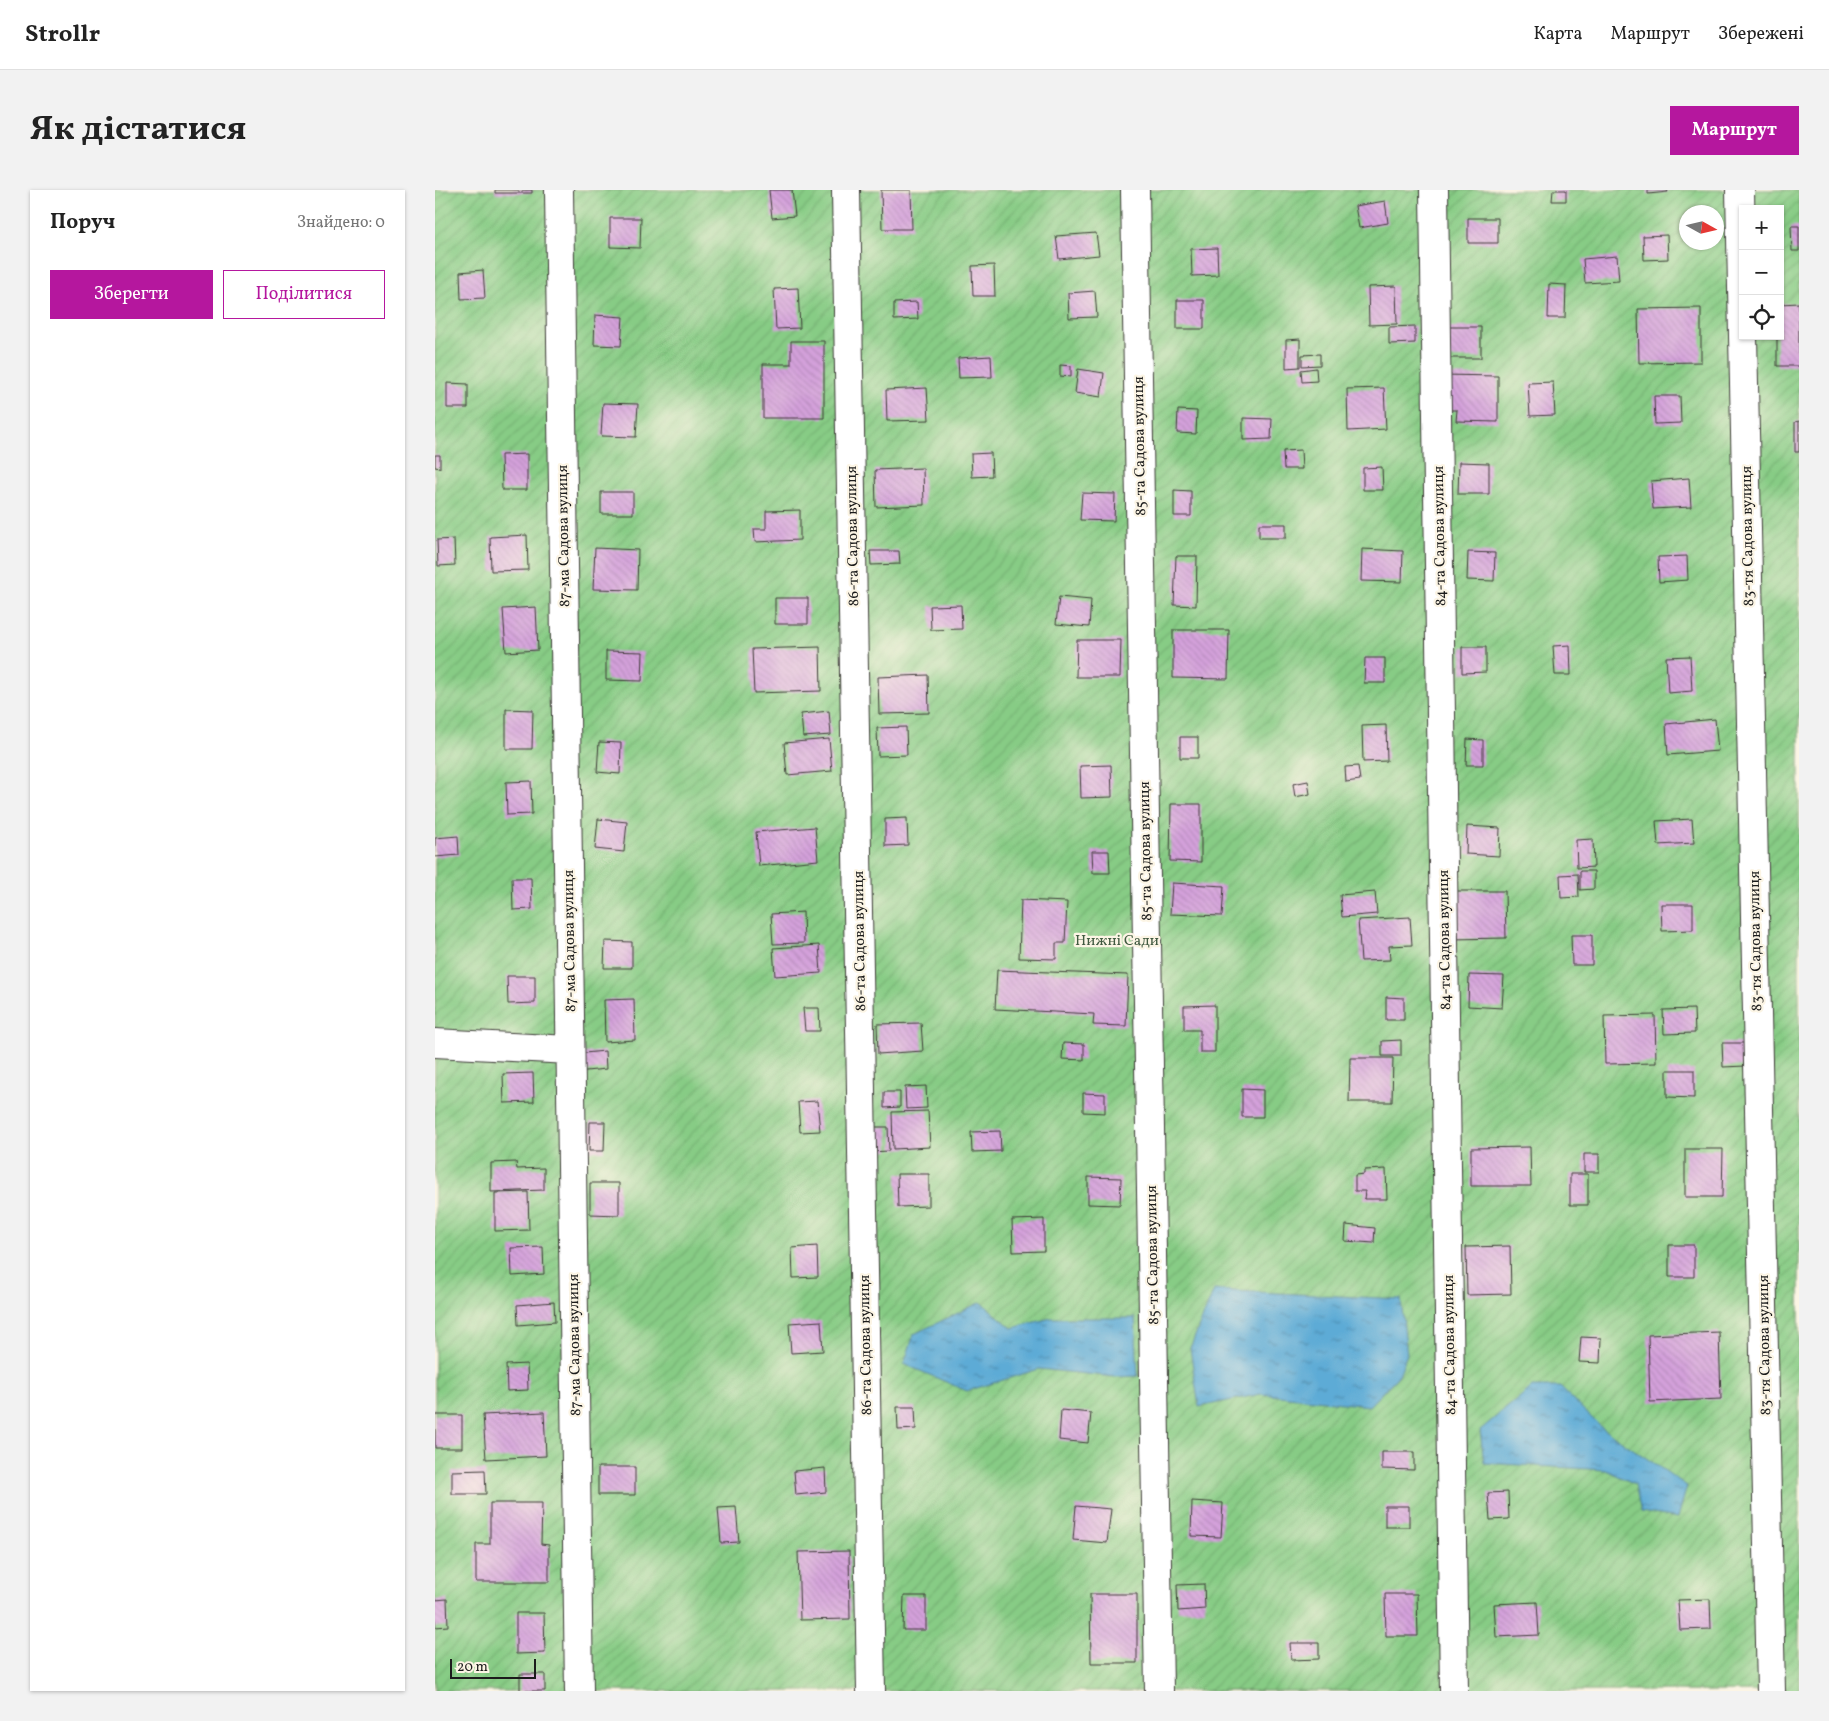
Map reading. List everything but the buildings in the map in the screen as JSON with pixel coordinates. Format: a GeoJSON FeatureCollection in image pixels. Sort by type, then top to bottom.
{"type":"FeatureCollection","features":[{"type":"Feature","properties":{"kind":"street","name":"87-ма Садова вулиця"},"geometry":{"type":"LineString","coordinates":[[559,190],[579,1691]]}},
{"type":"Feature","properties":{"kind":"street","name":"86-та Садова вулиця"},"geometry":{"type":"LineString","coordinates":[[847,190],[871,1691]]}},
{"type":"Feature","properties":{"kind":"street","name":"85-та Садова вулиця"},"geometry":{"type":"LineString","coordinates":[[1135,190],[1159,1691]]}},
{"type":"Feature","properties":{"kind":"street","name":"84-та Садова вулиця"},"geometry":{"type":"LineString","coordinates":[[1435,190],[1454,1691]]}},
{"type":"Feature","properties":{"kind":"street","name":"83-тя Садова вулиця"},"geometry":{"type":"LineString","coordinates":[[1739,190],[1771,1691]]}},
{"type":"Feature","properties":{"kind":"street"},"geometry":{"type":"LineString","coordinates":[[435,1043],[570,1050]]}},
{"type":"Feature","properties":{"kind":"green space","name":"Нижні Сади"},"geometry":{"type":"Polygon","coordinates":[[[435,190],[1799,190],[1799,1691],[435,1691],[435,190]]]}},
{"type":"Feature","properties":{"kind":"water"},"geometry":{"type":"Polygon","coordinates":[[[1214,1290],[1401,1299],[1407,1354],[1399,1375],[1369,1406],[1261,1394],[1199,1407],[1190,1348],[1214,1290]]]}},
{"type":"Feature","properties":{"kind":"water"},"geometry":{"type":"Polygon","coordinates":[[[981,1302],[1012,1328],[1051,1318],[1135,1318],[1138,1376],[1115,1377],[1039,1369],[967,1391],[904,1364],[914,1334],[981,1302]]]}},
{"type":"Feature","properties":{"kind":"water"},"geometry":{"type":"Polygon","coordinates":[[[1532,1387],[1560,1387],[1601,1427],[1687,1486],[1678,1518],[1641,1512],[1635,1484],[1606,1470],[1484,1463],[1480,1430],[1532,1387]]]}}]}
